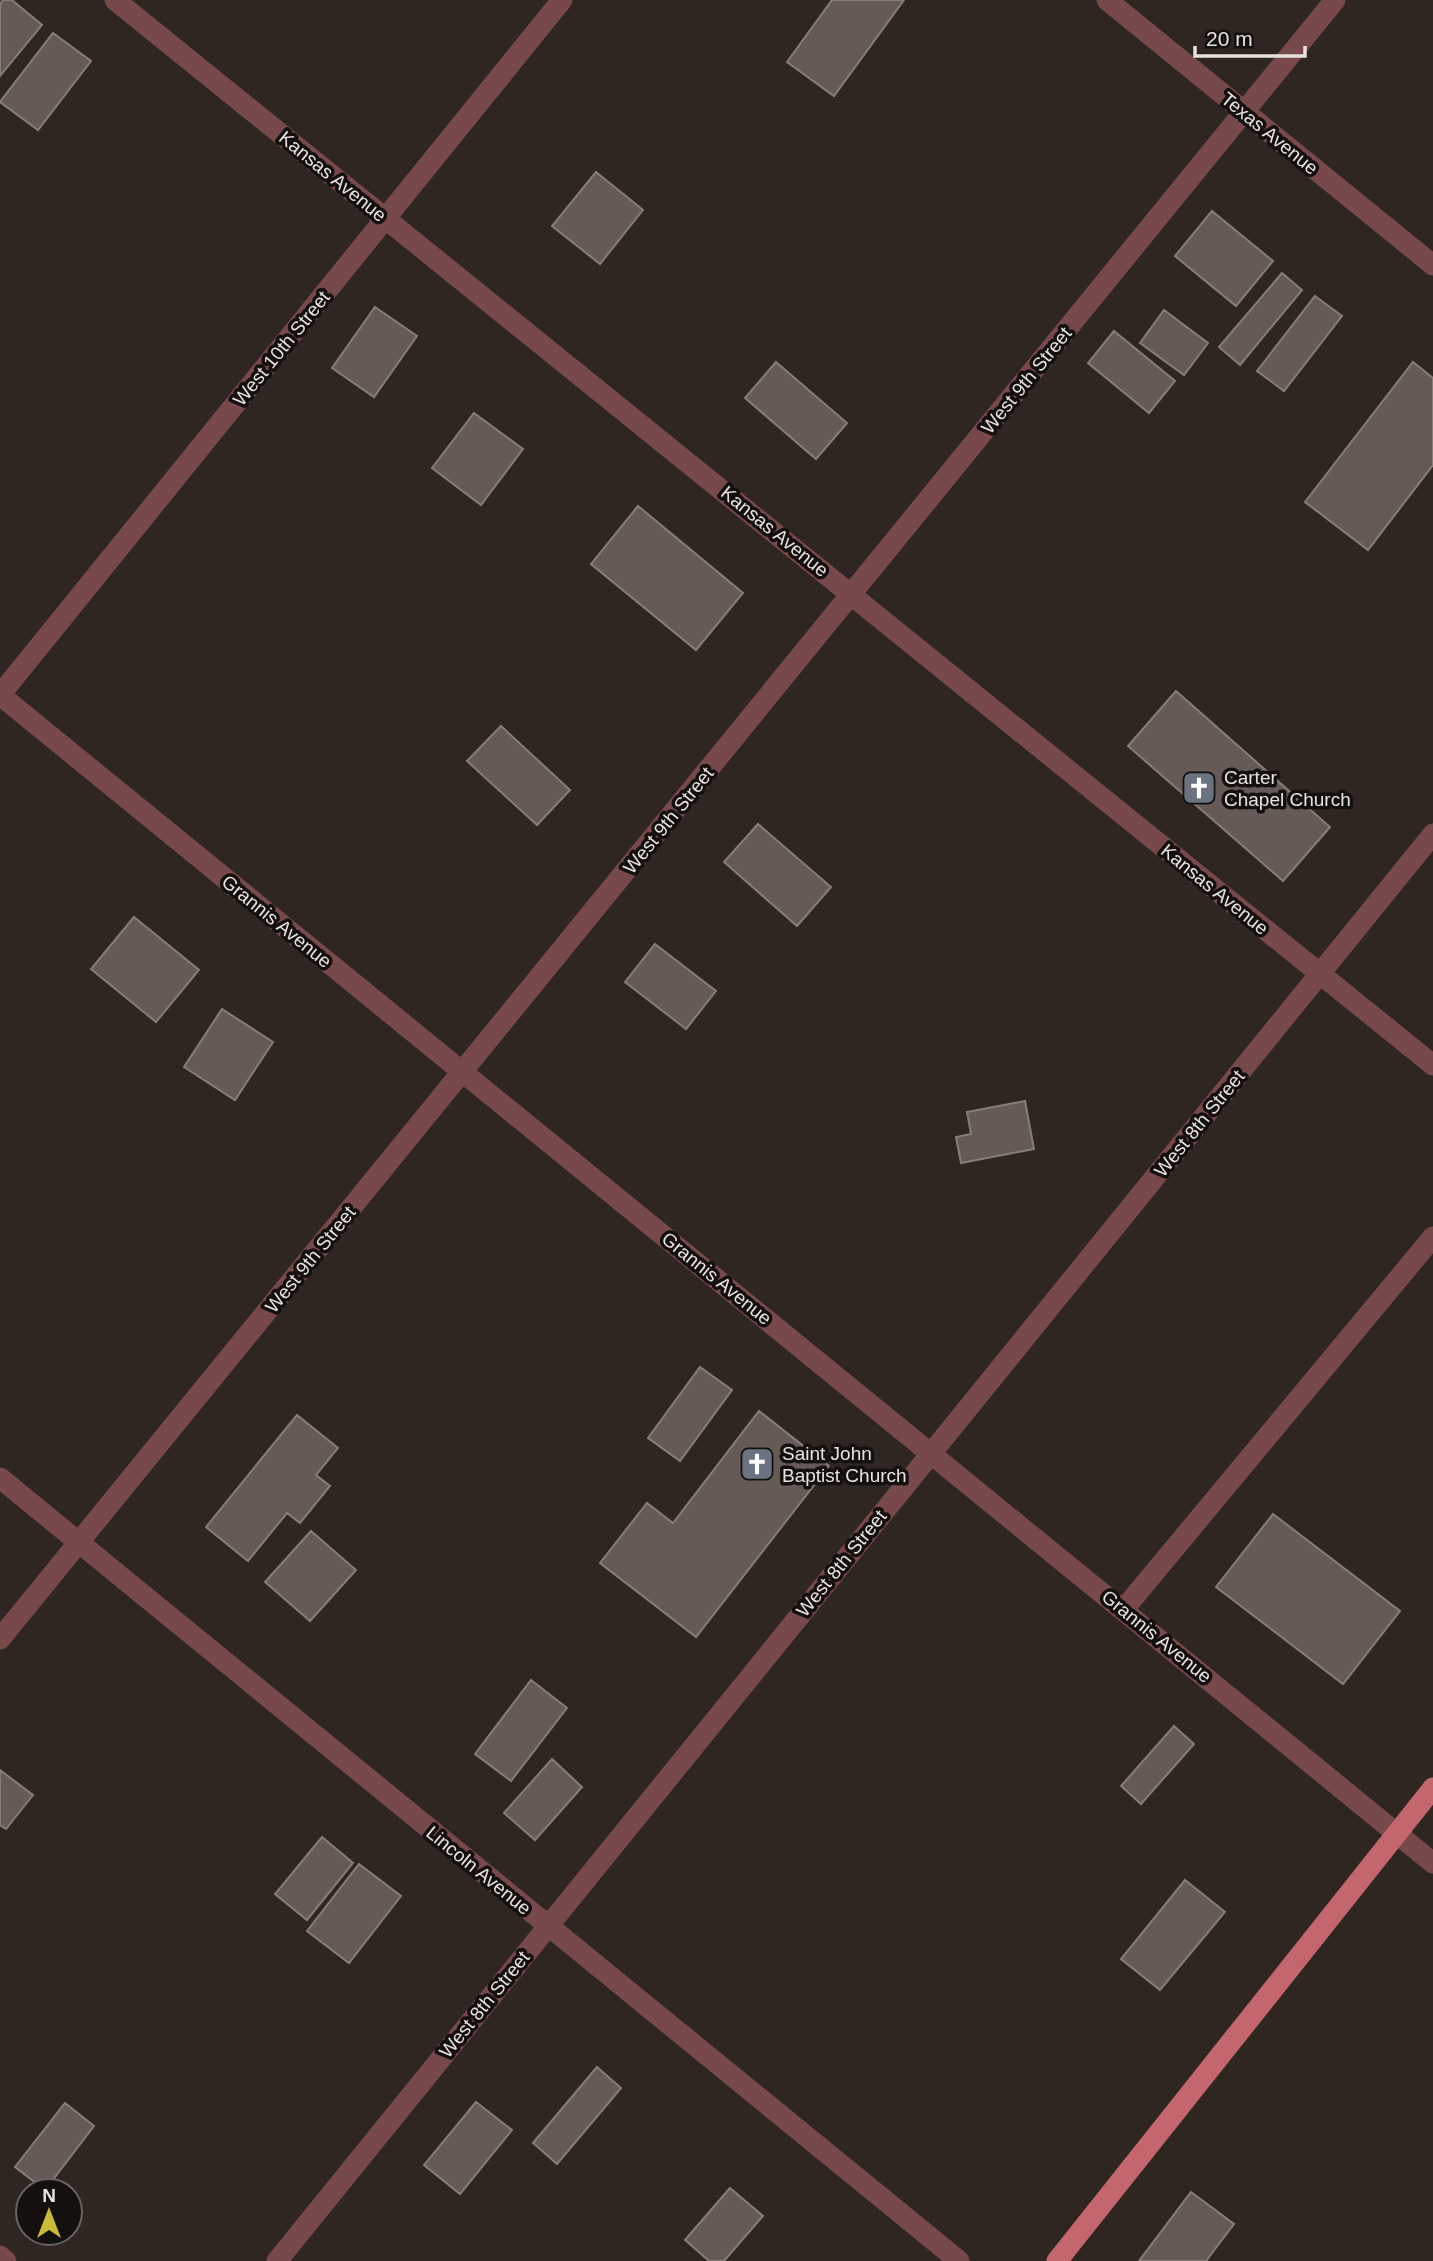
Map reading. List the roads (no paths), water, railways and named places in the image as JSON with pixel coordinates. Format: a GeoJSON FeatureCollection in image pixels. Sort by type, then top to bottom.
{"type":"FeatureCollection","features":[{"type":"Feature","properties":{"kind":"main road"},"geometry":{"type":"LineString","coordinates":[[1057,2261],[1433,1788]]}},
{"type":"Feature","properties":{"kind":"street","name":"Kansas Avenue"},"geometry":{"type":"LineString","coordinates":[[115,0],[1433,1065]]}},
{"type":"Feature","properties":{"kind":"street","name":"West 10th Street"},"geometry":{"type":"LineString","coordinates":[[0,695],[562,0]]}},
{"type":"Feature","properties":{"kind":"street","name":"Texas Avenue"},"geometry":{"type":"LineString","coordinates":[[1107,0],[1433,265]]}},
{"type":"Feature","properties":{"kind":"street","name":"West 9th Street"},"geometry":{"type":"LineString","coordinates":[[0,1639],[1335,0]]}},
{"type":"Feature","properties":{"kind":"street","name":"Grannis Avenue"},"geometry":{"type":"LineString","coordinates":[[0,695],[1433,1863]]}},
{"type":"Feature","properties":{"kind":"street","name":"West 8th Street"},"geometry":{"type":"LineString","coordinates":[[277,2261],[1433,834]]}},
{"type":"Feature","properties":{"kind":"street"},"geometry":{"type":"LineString","coordinates":[[1124,1609],[1433,1237]]}},
{"type":"Feature","properties":{"kind":"street","name":"Lincoln Avenue"},"geometry":{"type":"LineString","coordinates":[[0,1478],[959,2261]]}},
{"type":"Feature","properties":{"kind":"street"},"geometry":{"type":"LineString","coordinates":[[0,2256],[6,2261]]}},
{"type":"Feature","properties":{"kind":"place","name":"Carter Chapel Church"},"geometry":{"type":"Point","coordinates":[1199,788]}},
{"type":"Feature","properties":{"kind":"place","name":"Saint John Baptist Church"},"geometry":{"type":"Point","coordinates":[757,1464]}}]}
